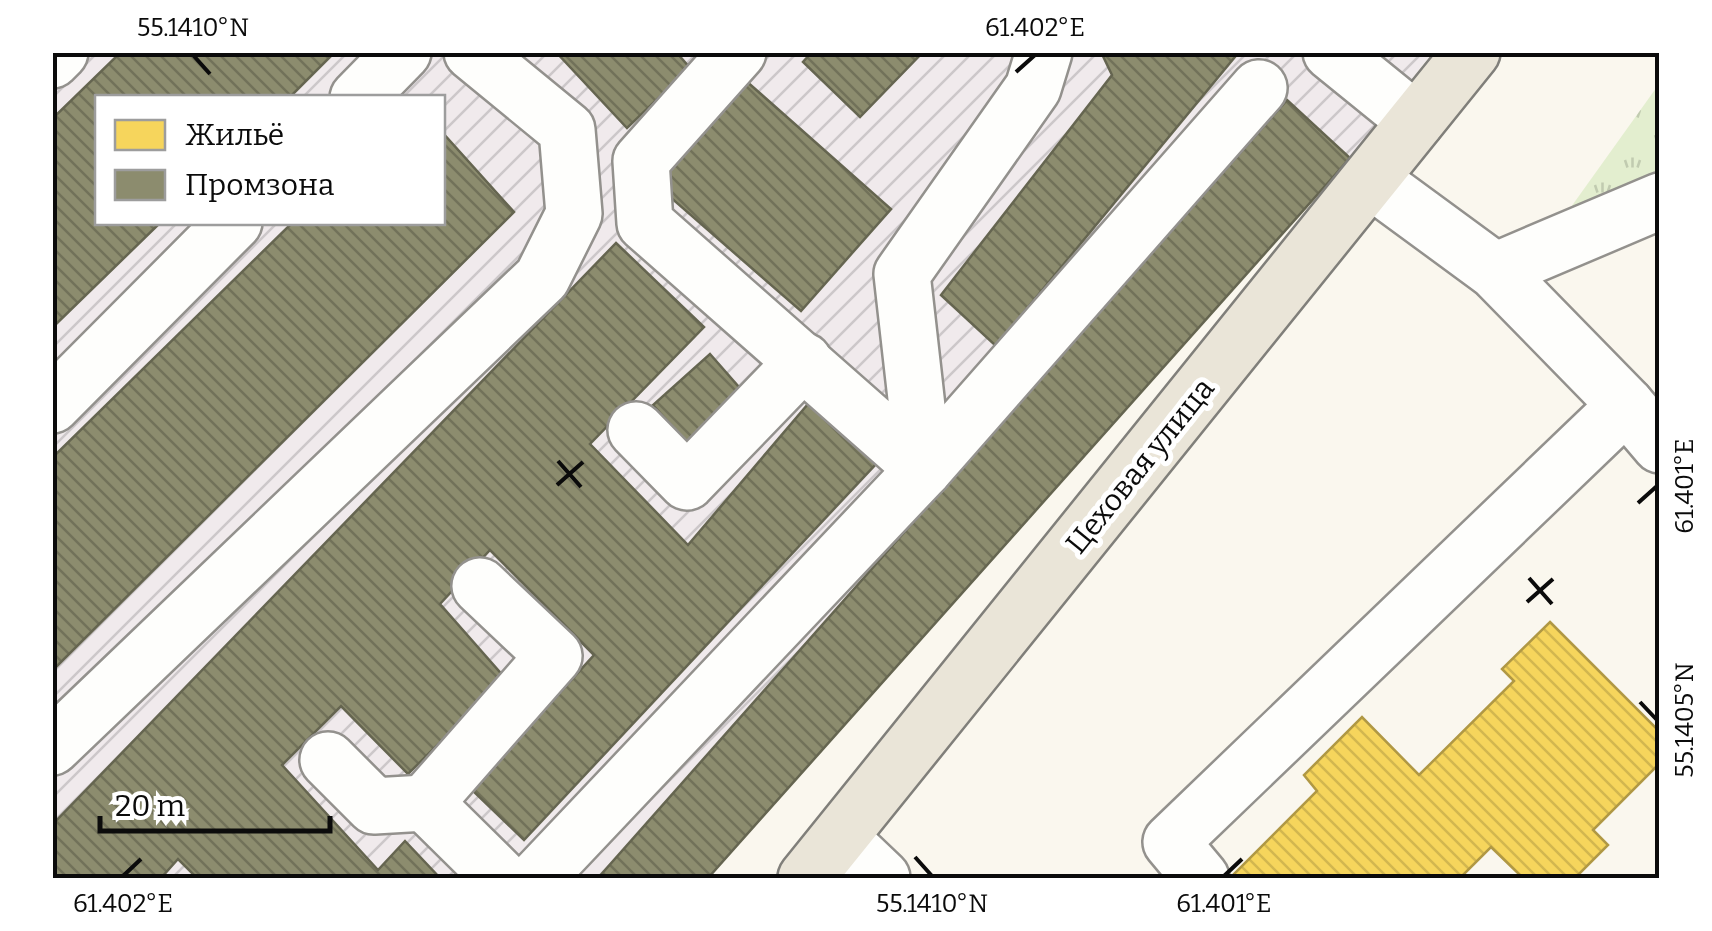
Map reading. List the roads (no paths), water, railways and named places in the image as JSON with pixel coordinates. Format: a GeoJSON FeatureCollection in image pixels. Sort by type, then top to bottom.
{"type":"FeatureCollection","features":[{"type":"Feature","properties":{"kind":"main road","name":"Цеховая улица"},"geometry":{"type":"LineString","coordinates":[[806,878],[1472,52]]}},
{"type":"Feature","properties":{"kind":"lane"},"geometry":{"type":"LineString","coordinates":[[52,60],[60,52]]}},
{"type":"Feature","properties":{"kind":"lane"},"geometry":{"type":"LineString","coordinates":[[361,95],[403,52]]}},
{"type":"Feature","properties":{"kind":"lane"},"geometry":{"type":"LineString","coordinates":[[52,747],[542,278],[574,214],[567,130],[472,52]]}},
{"type":"Feature","properties":{"kind":"lane"},"geometry":{"type":"LineString","coordinates":[[924,469],[902,274],[1033,88],[1044,52]]}},
{"type":"Feature","properties":{"kind":"lane"},"geometry":{"type":"LineString","coordinates":[[1331,52],[1416,122]]}},
{"type":"Feature","properties":{"kind":"lane"},"geometry":{"type":"LineString","coordinates":[[726,56],[642,161],[645,223],[924,469]]}},
{"type":"Feature","properties":{"kind":"lane"},"geometry":{"type":"LineString","coordinates":[[536,878],[924,469],[1260,88]]}},
{"type":"Feature","properties":{"kind":"lane"},"geometry":{"type":"LineString","coordinates":[[1201,878],[1171,842],[1643,425],[1495,271],[1371,180]]}},
{"type":"Feature","properties":{"kind":"lane"},"geometry":{"type":"LineString","coordinates":[[1495,271],[1660,201]]}},
{"type":"Feature","properties":{"kind":"lane"},"geometry":{"type":"LineString","coordinates":[[52,405],[231,225]]}},
{"type":"Feature","properties":{"kind":"lane"},"geometry":{"type":"LineString","coordinates":[[636,430],[687,482],[804,362]]}},
{"type":"Feature","properties":{"kind":"lane"},"geometry":{"type":"LineString","coordinates":[[328,760],[374,806],[425,803],[554,656],[480,586]]}},
{"type":"Feature","properties":{"kind":"lane"},"geometry":{"type":"LineString","coordinates":[[425,803],[502,878]]}},
{"type":"Feature","properties":{"kind":"lane"},"geometry":{"type":"LineString","coordinates":[[840,838],[882,878]]}}]}
